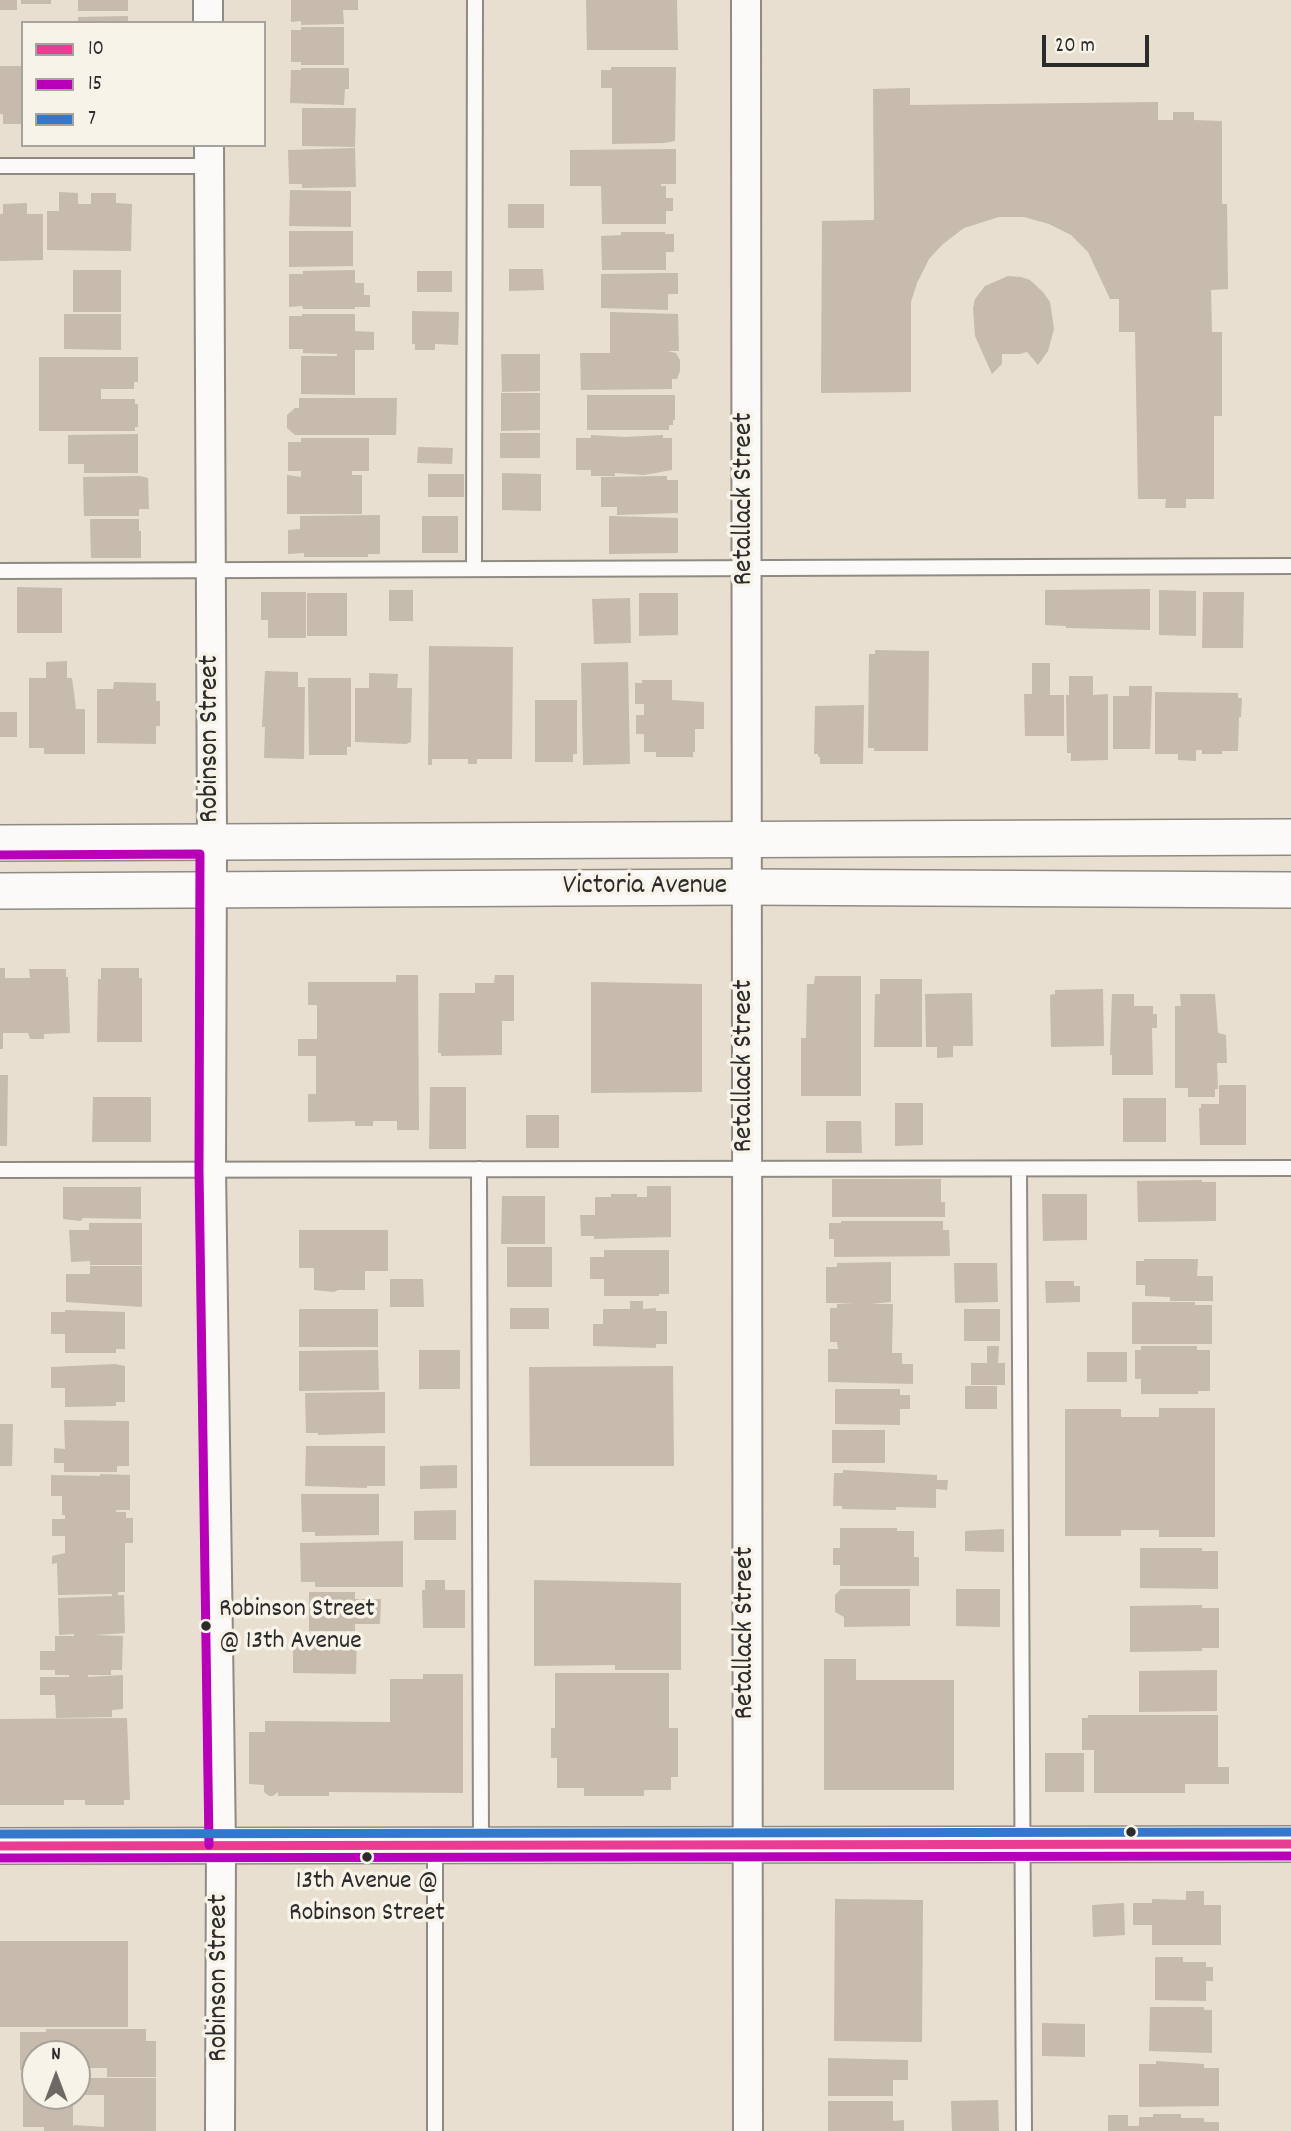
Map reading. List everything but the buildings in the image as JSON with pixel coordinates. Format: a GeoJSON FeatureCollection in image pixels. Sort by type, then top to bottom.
{"type":"FeatureCollection","features":[{"type":"Feature","properties":{"kind":"street"},"geometry":{"type":"LineString","coordinates":[[208,0],[208,21]]}},
{"type":"Feature","properties":{"kind":"street","name":"Retallack Street"},"geometry":{"type":"LineString","coordinates":[[746,0],[748,2131]]}},
{"type":"Feature","properties":{"kind":"street","name":"Robinson Street"},"geometry":{"type":"LineString","coordinates":[[209,155],[211,1170],[221,1845],[220,2131]]}},
{"type":"Feature","properties":{"kind":"street","name":"Victoria Avenue"},"geometry":{"type":"LineString","coordinates":[[0,843],[1291,837]]}},
{"type":"Feature","properties":{"kind":"street","name":"Victoria Avenue"},"geometry":{"type":"LineString","coordinates":[[0,891],[746,887],[1291,890]]}},
{"type":"Feature","properties":{"kind":"street"},"geometry":{"type":"LineString","coordinates":[[0,1846],[1291,1844]]}},
{"type":"Feature","properties":{"kind":"lane"},"geometry":{"type":"LineString","coordinates":[[474,569],[475,0]]}},
{"type":"Feature","properties":{"kind":"lane"},"geometry":{"type":"LineString","coordinates":[[0,166],[209,155]]}},
{"type":"Feature","properties":{"kind":"lane"},"geometry":{"type":"LineString","coordinates":[[0,571],[1291,566]]}},
{"type":"Feature","properties":{"kind":"lane"},"geometry":{"type":"LineString","coordinates":[[0,1170],[1291,1168]]}},
{"type":"Feature","properties":{"kind":"lane"},"geometry":{"type":"LineString","coordinates":[[479,1169],[481,1845]]}},
{"type":"Feature","properties":{"kind":"lane"},"geometry":{"type":"LineString","coordinates":[[1019,1169],[1024,2131]]}},
{"type":"Feature","properties":{"kind":"lane"},"geometry":{"type":"LineString","coordinates":[[435,2131],[436,1845]]}},
{"type":"Feature","properties":{"kind":"transit line","name":"15"},"geometry":{"type":"LineString","coordinates":[[0,855],[200,854],[199,1170],[209,1845]]}},
{"type":"Feature","properties":{"kind":"transit line","name":"7"},"geometry":{"type":"LineString","coordinates":[[0,1834],[1291,1832]]}},
{"type":"Feature","properties":{"kind":"transit line","name":"10"},"geometry":{"type":"LineString","coordinates":[[0,1846],[1291,1844]]}},
{"type":"Feature","properties":{"kind":"transit line","name":"15"},"geometry":{"type":"LineString","coordinates":[[0,1858],[1291,1856]]}},
{"type":"Feature","properties":{"kind":"place","name":"Robinson Street @ 13th Avenue"},"geometry":{"type":"Point","coordinates":[206,1626]}},
{"type":"Feature","properties":{"kind":"place","name":"13th Avenue @ Robinson Street"},"geometry":{"type":"Point","coordinates":[367,1857]}}]}
